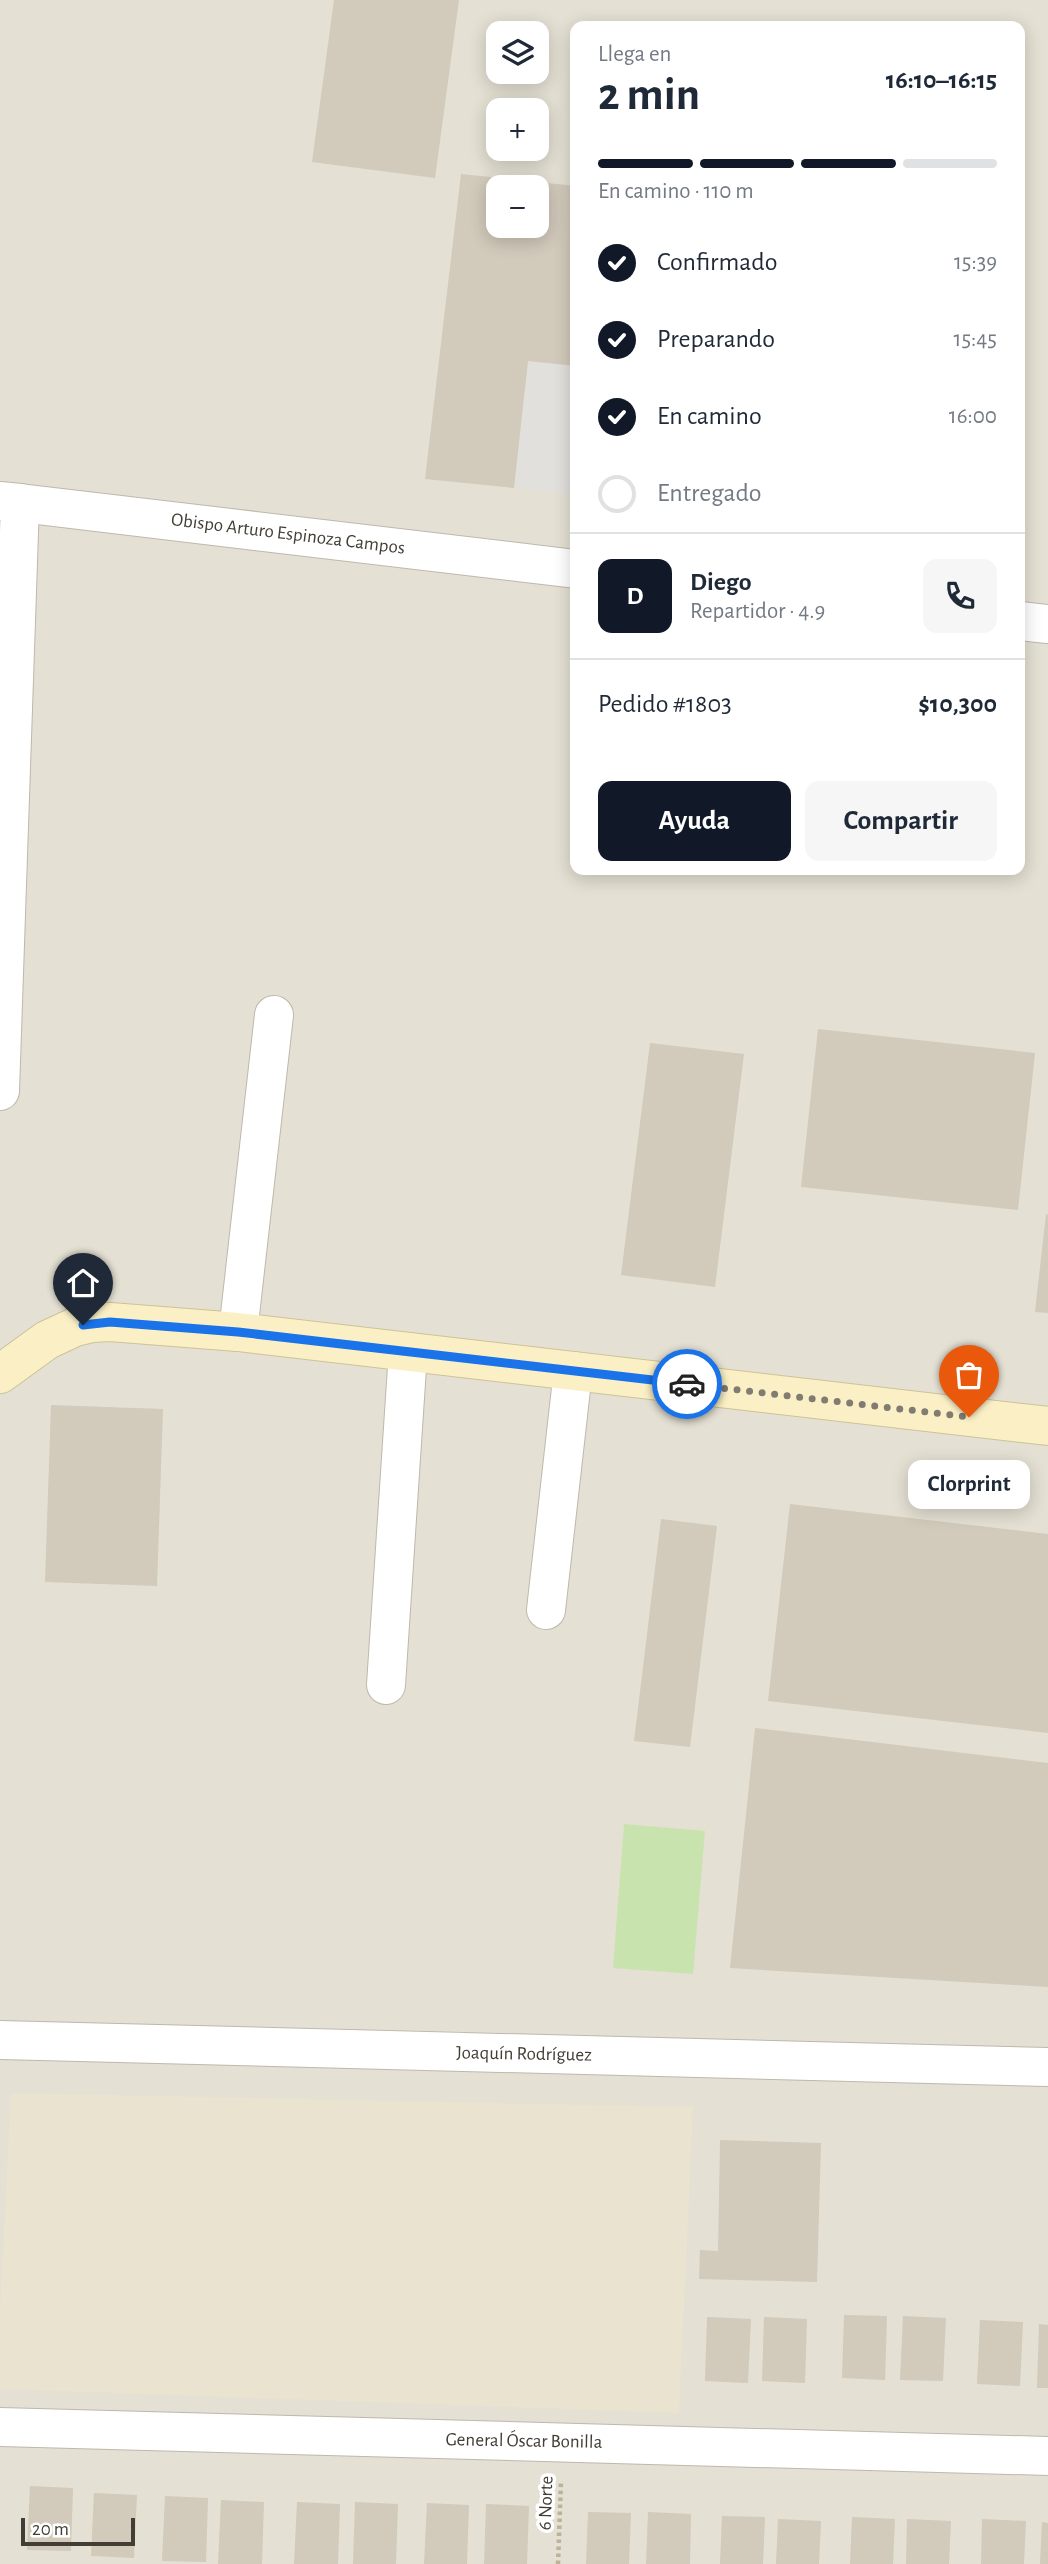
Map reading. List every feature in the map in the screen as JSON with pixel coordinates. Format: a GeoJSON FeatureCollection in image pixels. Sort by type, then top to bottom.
{"type":"FeatureCollection","features":[{"type":"Feature","properties":{"kind":"main road"},"geometry":{"type":"LineString","coordinates":[[0,1374],[47,1340],[75,1327],[110,1322],[238,1332],[1048,1426]]}},
{"type":"Feature","properties":{"kind":"street","name":"Obispo Arturo Espinoza Campos"},"geometry":{"type":"LineString","coordinates":[[10,502],[570,568]]}},
{"type":"Feature","properties":{"kind":"street"},"geometry":{"type":"LineString","coordinates":[[0,1091],[10,502]]}},
{"type":"Feature","properties":{"kind":"street"},"geometry":{"type":"LineString","coordinates":[[1025,622],[1048,624]]}},
{"type":"Feature","properties":{"kind":"street"},"geometry":{"type":"LineString","coordinates":[[238,1332],[274,1016]]}},
{"type":"Feature","properties":{"kind":"street"},"geometry":{"type":"LineString","coordinates":[[386,1685],[408,1352]]}},
{"type":"Feature","properties":{"kind":"street"},"geometry":{"type":"LineString","coordinates":[[547,1610],[573,1371]]}},
{"type":"Feature","properties":{"kind":"street","name":"Joaquín Rodríguez"},"geometry":{"type":"LineString","coordinates":[[0,2040],[1048,2067]]}},
{"type":"Feature","properties":{"kind":"street","name":"General Óscar Bonilla"},"geometry":{"type":"LineString","coordinates":[[0,2427],[1048,2456]]}},
{"type":"Feature","properties":{"kind":"path","name":"6 Norte"},"geometry":{"type":"LineString","coordinates":[[558,2564],[562,2442]]}},
{"type":"Feature","properties":{"kind":"shaded area"},"geometry":{"type":"Polygon","coordinates":[[[0,0],[1048,0],[1048,2564],[0,2564],[0,0]]]}},
{"type":"Feature","properties":{"kind":"shaded area"},"geometry":{"type":"Polygon","coordinates":[[[528,361],[570,365],[570,494],[514,488],[528,361]]]}},
{"type":"Feature","properties":{"kind":"shaded area"},"geometry":{"type":"Polygon","coordinates":[[[11,2093],[693,2107],[679,2413],[0,2389],[0,2312],[11,2093]]]}},
{"type":"Feature","properties":{"kind":"green space"},"geometry":{"type":"Polygon","coordinates":[[[624,1824],[705,1831],[693,1974],[613,1968],[624,1824]]]}},
{"type":"Feature","properties":{"kind":"building"},"geometry":{"type":"Polygon","coordinates":[[[334,0],[459,0],[435,178],[312,162],[334,0]]]}},
{"type":"Feature","properties":{"kind":"building"},"geometry":{"type":"Polygon","coordinates":[[[461,174],[486,177],[486,238],[549,238],[549,183],[570,185],[570,365],[528,361],[514,488],[425,479],[461,174]]]}},
{"type":"Feature","properties":{"kind":"building"},"geometry":{"type":"Polygon","coordinates":[[[818,1029],[1035,1053],[1018,1210],[801,1187],[818,1029]]]}},
{"type":"Feature","properties":{"kind":"building"},"geometry":{"type":"Polygon","coordinates":[[[650,1043],[744,1054],[715,1287],[621,1275],[650,1043]]]}},
{"type":"Feature","properties":{"kind":"building"},"geometry":{"type":"Polygon","coordinates":[[[1046,1214],[1048,1215],[1048,1313],[1035,1312],[1046,1214]]]}},
{"type":"Feature","properties":{"kind":"building"},"geometry":{"type":"Polygon","coordinates":[[[51,1405],[163,1409],[157,1586],[45,1582],[51,1405]]]}},
{"type":"Feature","properties":{"kind":"building"},"geometry":{"type":"Polygon","coordinates":[[[790,1504],[1048,1534],[1048,1733],[768,1701],[790,1504]]]}},
{"type":"Feature","properties":{"kind":"building"},"geometry":{"type":"Polygon","coordinates":[[[661,1519],[717,1526],[690,1747],[634,1741],[661,1519]]]}},
{"type":"Feature","properties":{"kind":"building"},"geometry":{"type":"Polygon","coordinates":[[[755,1728],[1048,1763],[1048,1987],[730,1968],[755,1728]]]}},
{"type":"Feature","properties":{"kind":"building"},"geometry":{"type":"Polygon","coordinates":[[[720,2140],[821,2143],[817,2282],[699,2279],[700,2250],[718,2251],[720,2140]]]}},
{"type":"Feature","properties":{"kind":"building"},"geometry":{"type":"Polygon","coordinates":[[[844,2315],[887,2316],[885,2380],[842,2378],[844,2315]]]}},
{"type":"Feature","properties":{"kind":"building"},"geometry":{"type":"Polygon","coordinates":[[[903,2316],[946,2318],[943,2381],[900,2380],[903,2316]]]}},
{"type":"Feature","properties":{"kind":"building"},"geometry":{"type":"Polygon","coordinates":[[[707,2317],[751,2319],[748,2383],[705,2381],[707,2317]]]}},
{"type":"Feature","properties":{"kind":"building"},"geometry":{"type":"Polygon","coordinates":[[[764,2317],[807,2319],[805,2383],[762,2381],[764,2317]]]}},
{"type":"Feature","properties":{"kind":"building"},"geometry":{"type":"Polygon","coordinates":[[[980,2320],[1023,2322],[1020,2386],[977,2384],[980,2320]]]}},
{"type":"Feature","properties":{"kind":"building"},"geometry":{"type":"Polygon","coordinates":[[[1039,2324],[1048,2325],[1048,2388],[1037,2388],[1039,2324]]]}},
{"type":"Feature","properties":{"kind":"building"},"geometry":{"type":"Polygon","coordinates":[[[30,2486],[73,2488],[71,2551],[27,2550],[30,2486]]]}},
{"type":"Feature","properties":{"kind":"building"},"geometry":{"type":"Polygon","coordinates":[[[94,2493],[137,2495],[134,2558],[91,2556],[94,2493]]]}},
{"type":"Feature","properties":{"kind":"building"},"geometry":{"type":"Polygon","coordinates":[[[165,2496],[208,2498],[206,2562],[162,2561],[165,2496]]]}},
{"type":"Feature","properties":{"kind":"building"},"geometry":{"type":"Polygon","coordinates":[[[221,2500],[264,2502],[262,2564],[218,2564],[221,2500]]]}},
{"type":"Feature","properties":{"kind":"building"},"geometry":{"type":"Polygon","coordinates":[[[297,2502],[340,2504],[338,2564],[294,2564],[297,2502]]]}},
{"type":"Feature","properties":{"kind":"building"},"geometry":{"type":"Polygon","coordinates":[[[355,2502],[398,2504],[396,2564],[353,2564],[355,2502]]]}},
{"type":"Feature","properties":{"kind":"building"},"geometry":{"type":"Polygon","coordinates":[[[427,2503],[469,2505],[467,2564],[424,2564],[427,2503]]]}},
{"type":"Feature","properties":{"kind":"building"},"geometry":{"type":"Polygon","coordinates":[[[486,2504],[529,2506],[527,2564],[484,2564],[486,2504]]]}},
{"type":"Feature","properties":{"kind":"building"},"geometry":{"type":"Polygon","coordinates":[[[588,2512],[631,2513],[629,2564],[586,2564],[588,2512]]]}},
{"type":"Feature","properties":{"kind":"building"},"geometry":{"type":"Polygon","coordinates":[[[648,2512],[691,2514],[690,2564],[646,2564],[648,2512]]]}},
{"type":"Feature","properties":{"kind":"building"},"geometry":{"type":"Polygon","coordinates":[[[722,2516],[765,2517],[763,2564],[720,2564],[722,2516]]]}},
{"type":"Feature","properties":{"kind":"building"},"geometry":{"type":"Polygon","coordinates":[[[852,2517],[895,2519],[893,2564],[850,2564],[852,2517]]]}},
{"type":"Feature","properties":{"kind":"building"},"geometry":{"type":"Polygon","coordinates":[[[778,2519],[821,2521],[819,2564],[776,2564],[778,2519]]]}},
{"type":"Feature","properties":{"kind":"building"},"geometry":{"type":"Polygon","coordinates":[[[907,2519],[951,2521],[949,2564],[906,2564],[907,2519]]]}},
{"type":"Feature","properties":{"kind":"building"},"geometry":{"type":"Polygon","coordinates":[[[982,2519],[1026,2521],[1024,2564],[981,2564],[982,2519]]]}},
{"type":"Feature","properties":{"kind":"building"},"geometry":{"type":"Polygon","coordinates":[[[1042,2522],[1048,2523],[1048,2564],[1040,2564],[1042,2522]]]}},
{"type":"Feature","properties":{"kind":"way so far"},"geometry":{"type":"LineString","coordinates":[[687,1384],[969,1417]]}},
{"type":"Feature","properties":{"kind":"place","name":"Clorprint"},"geometry":{"type":"Point","coordinates":[969,1417]}},
{"type":"Feature","properties":{"kind":"route"},"geometry":{"type":"LineString","coordinates":[[83,1325],[110,1322],[238,1332],[687,1384]]}}]}
